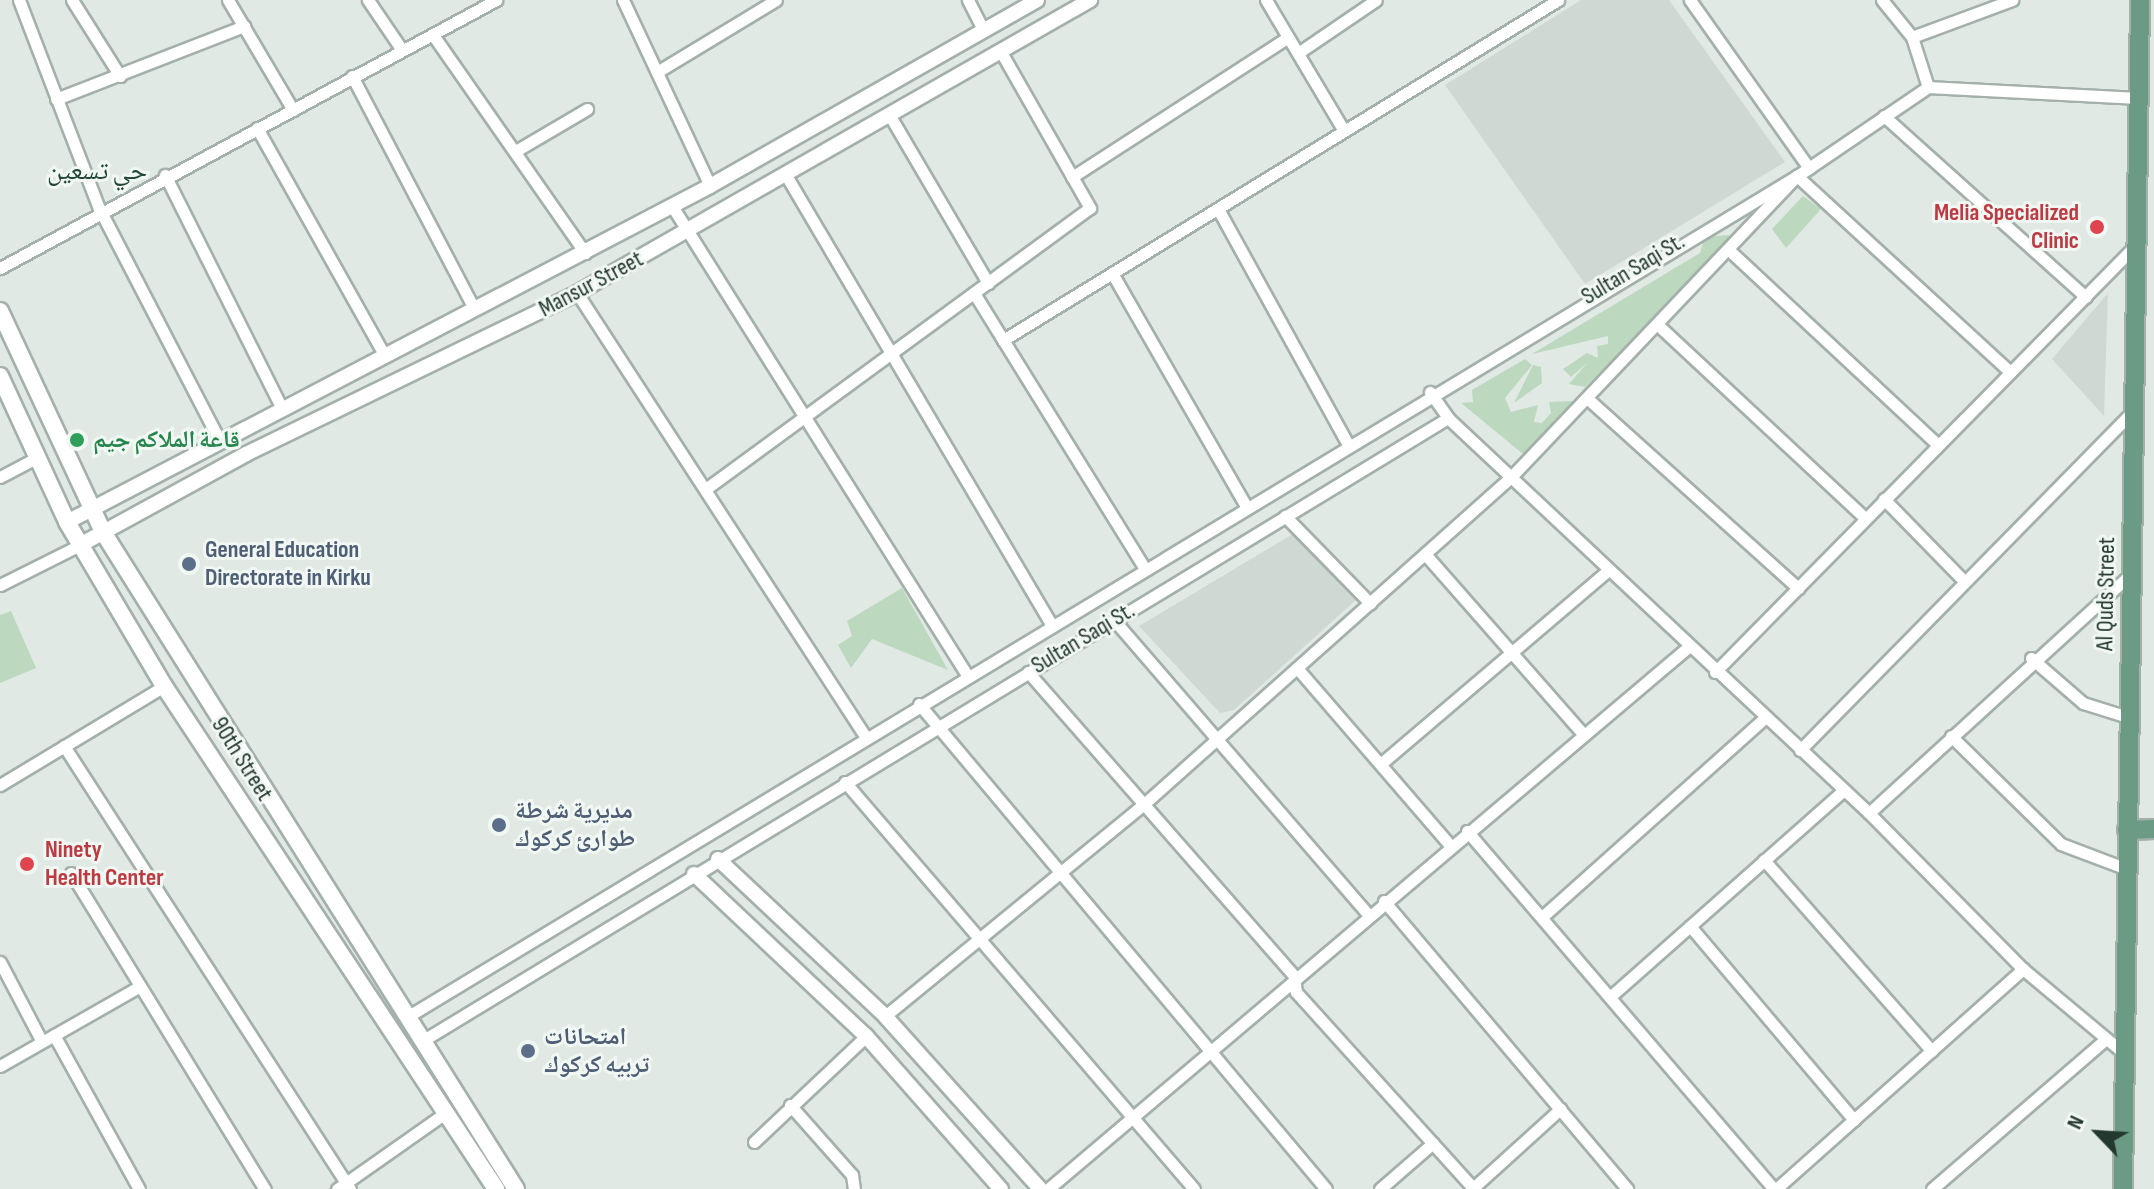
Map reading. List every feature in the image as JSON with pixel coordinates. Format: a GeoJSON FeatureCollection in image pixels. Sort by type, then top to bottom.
{"type":"FeatureCollection","features":[{"type":"Feature","properties":{"kind":"main road","name":"Al Quds Street"},"geometry":{"type":"LineString","coordinates":[[2120,1187],[2125,1054],[2140,0]]}},
{"type":"Feature","properties":{"kind":"main road","name":"90th Street"},"geometry":{"type":"LineString","coordinates":[[0,311],[103,532],[516,1189]]}},
{"type":"Feature","properties":{"kind":"main road","name":"90th Street"},"geometry":{"type":"LineString","coordinates":[[0,376],[67,522],[164,686],[496,1189]]}},
{"type":"Feature","properties":{"kind":"main road"},"geometry":{"type":"LineString","coordinates":[[2127,830],[2154,829]]}},
{"type":"Feature","properties":{"kind":"street"},"geometry":{"type":"LineString","coordinates":[[19,0],[99,208],[220,441]]}},
{"type":"Feature","properties":{"kind":"street"},"geometry":{"type":"LineString","coordinates":[[72,0],[120,76]]}},
{"type":"Feature","properties":{"kind":"street"},"geometry":{"type":"LineString","coordinates":[[228,0],[293,110]]}},
{"type":"Feature","properties":{"kind":"street"},"geometry":{"type":"LineString","coordinates":[[368,0],[402,50]]}},
{"type":"Feature","properties":{"kind":"street"},"geometry":{"type":"LineString","coordinates":[[0,268],[99,208],[293,110],[496,0]]}},
{"type":"Feature","properties":{"kind":"street"},"geometry":{"type":"LineString","coordinates":[[623,0],[710,186]]}},
{"type":"Feature","properties":{"kind":"street"},"geometry":{"type":"LineString","coordinates":[[657,72],[776,0]]}},
{"type":"Feature","properties":{"kind":"street"},"geometry":{"type":"LineString","coordinates":[[968,0],[983,30]]}},
{"type":"Feature","properties":{"kind":"street","name":"Mansur Street"},"geometry":{"type":"LineString","coordinates":[[67,522],[710,186],[1037,0]]}},
{"type":"Feature","properties":{"kind":"street","name":"Mansur Street"},"geometry":{"type":"LineString","coordinates":[[80,545],[577,293],[787,177],[1090,0]]}},
{"type":"Feature","properties":{"kind":"street"},"geometry":{"type":"LineString","coordinates":[[1266,0],[1344,131]]}},
{"type":"Feature","properties":{"kind":"street"},"geometry":{"type":"LineString","coordinates":[[1298,53],[1376,0]]}},
{"type":"Feature","properties":{"kind":"street"},"geometry":{"type":"LineString","coordinates":[[1003,340],[1558,0]]}},
{"type":"Feature","properties":{"kind":"street"},"geometry":{"type":"LineString","coordinates":[[1690,0],[1809,168]]}},
{"type":"Feature","properties":{"kind":"street"},"geometry":{"type":"LineString","coordinates":[[1882,0],[1912,37],[1928,87]]}},
{"type":"Feature","properties":{"kind":"street"},"geometry":{"type":"LineString","coordinates":[[1912,37],[2012,0]]}},
{"type":"Feature","properties":{"kind":"street"},"geometry":{"type":"LineString","coordinates":[[56,99],[244,26]]}},
{"type":"Feature","properties":{"kind":"street"},"geometry":{"type":"LineString","coordinates":[[433,35],[519,149],[585,253]]}},
{"type":"Feature","properties":{"kind":"street"},"geometry":{"type":"LineString","coordinates":[[1072,177],[1288,37]]}},
{"type":"Feature","properties":{"kind":"street"},"geometry":{"type":"LineString","coordinates":[[707,488],[1090,208],[1001,52]]}},
{"type":"Feature","properties":{"kind":"street"},"geometry":{"type":"LineString","coordinates":[[352,76],[474,308]]}},
{"type":"Feature","properties":{"kind":"street"},"geometry":{"type":"LineString","coordinates":[[885,1016],[1144,804],[1511,477],[1659,326],[1797,176],[1928,87],[2138,98]]}},
{"type":"Feature","properties":{"kind":"street"},"geometry":{"type":"LineString","coordinates":[[519,149],[587,109]]}},
{"type":"Feature","properties":{"kind":"street"},"geometry":{"type":"LineString","coordinates":[[890,116],[988,283]]}},
{"type":"Feature","properties":{"kind":"street"},"geometry":{"type":"LineString","coordinates":[[1884,116],[2086,297]]}},
{"type":"Feature","properties":{"kind":"street"},"geometry":{"type":"LineString","coordinates":[[257,128],[385,356]]}},
{"type":"Feature","properties":{"kind":"street"},"geometry":{"type":"LineString","coordinates":[[165,175],[282,409]]}},
{"type":"Feature","properties":{"kind":"street"},"geometry":{"type":"LineString","coordinates":[[1797,176],[2008,370]]}},
{"type":"Feature","properties":{"kind":"street","name":"Sultan Saqi St."},"geometry":{"type":"LineString","coordinates":[[407,1017],[865,736],[1349,446],[1430,392],[1797,176]]}},
{"type":"Feature","properties":{"kind":"street"},"geometry":{"type":"LineString","coordinates":[[787,177],[1051,624]]}},
{"type":"Feature","properties":{"kind":"street"},"geometry":{"type":"LineString","coordinates":[[672,206],[967,675]]}},
{"type":"Feature","properties":{"kind":"street"},"geometry":{"type":"LineString","coordinates":[[1218,209],[1349,446]]}},
{"type":"Feature","properties":{"kind":"street"},"geometry":{"type":"LineString","coordinates":[[1715,672],[2008,370],[2136,245]]}},
{"type":"Feature","properties":{"kind":"street"},"geometry":{"type":"LineString","coordinates":[[1730,251],[1937,444]]}},
{"type":"Feature","properties":{"kind":"street"},"geometry":{"type":"LineString","coordinates":[[1112,273],[1246,506]]}},
{"type":"Feature","properties":{"kind":"street"},"geometry":{"type":"LineString","coordinates":[[577,293],[707,488],[865,736]]}},
{"type":"Feature","properties":{"kind":"street"},"geometry":{"type":"LineString","coordinates":[[974,293],[1144,567]]}},
{"type":"Feature","properties":{"kind":"street"},"geometry":{"type":"LineString","coordinates":[[1659,326],[1865,518]]}},
{"type":"Feature","properties":{"kind":"street"},"geometry":{"type":"LineString","coordinates":[[1430,392],[1448,418],[1687,648],[1869,813],[2023,969],[2125,1054]]}},
{"type":"Feature","properties":{"kind":"street"},"geometry":{"type":"LineString","coordinates":[[1588,399],[1798,588]]}},
{"type":"Feature","properties":{"kind":"street"},"geometry":{"type":"LineString","coordinates":[[1800,750],[2134,410]]}},
{"type":"Feature","properties":{"kind":"street","name":"Sultan Saqi St."},"geometry":{"type":"LineString","coordinates":[[422,1041],[1448,418]]}},
{"type":"Feature","properties":{"kind":"street"},"geometry":{"type":"LineString","coordinates":[[0,477],[36,458]]}},
{"type":"Feature","properties":{"kind":"street"},"geometry":{"type":"LineString","coordinates":[[1884,499],[1964,581]]}},
{"type":"Feature","properties":{"kind":"street"},"geometry":{"type":"LineString","coordinates":[[1285,516],[1370,603]]}},
{"type":"Feature","properties":{"kind":"street"},"geometry":{"type":"LineString","coordinates":[[0,585],[80,545]]}},
{"type":"Feature","properties":{"kind":"street"},"geometry":{"type":"LineString","coordinates":[[1425,554],[1583,734]]}},
{"type":"Feature","properties":{"kind":"street"},"geometry":{"type":"LineString","coordinates":[[1384,761],[1607,571]]}},
{"type":"Feature","properties":{"kind":"street"},"geometry":{"type":"LineString","coordinates":[[1869,813],[2031,658],[2130,575]]}},
{"type":"Feature","properties":{"kind":"street"},"geometry":{"type":"LineString","coordinates":[[1114,620],[1368,914]]}},
{"type":"Feature","properties":{"kind":"street"},"geometry":{"type":"LineString","coordinates":[[1048,1189],[1294,976],[1687,648]]}},
{"type":"Feature","properties":{"kind":"street"},"geometry":{"type":"LineString","coordinates":[[2031,658],[2083,703],[2128,717]]}},
{"type":"Feature","properties":{"kind":"street"},"geometry":{"type":"LineString","coordinates":[[1297,668],[1384,761],[1450,845]]}},
{"type":"Feature","properties":{"kind":"street"},"geometry":{"type":"LineString","coordinates":[[1028,672],[1294,976],[1296,992],[1474,1188],[1560,1109]]}},
{"type":"Feature","properties":{"kind":"street"},"geometry":{"type":"LineString","coordinates":[[0,785],[164,686]]}},
{"type":"Feature","properties":{"kind":"street"},"geometry":{"type":"LineString","coordinates":[[919,704],[1326,1189]]}},
{"type":"Feature","properties":{"kind":"street"},"geometry":{"type":"LineString","coordinates":[[1542,917],[1766,717]]}},
{"type":"Feature","properties":{"kind":"street"},"geometry":{"type":"LineString","coordinates":[[1951,736],[2061,844],[2127,869]]}},
{"type":"Feature","properties":{"kind":"street"},"geometry":{"type":"LineString","coordinates":[[64,746],[344,1187],[445,1113]]}},
{"type":"Feature","properties":{"kind":"street"},"geometry":{"type":"LineString","coordinates":[[845,782],[979,942],[1194,1189]]}},
{"type":"Feature","properties":{"kind":"street"},"geometry":{"type":"LineString","coordinates":[[1611,996],[1843,791]]}},
{"type":"Feature","properties":{"kind":"street"},"geometry":{"type":"LineString","coordinates":[[1467,831],[1775,1189],[2023,969]]}},
{"type":"Feature","properties":{"kind":"street"},"geometry":{"type":"LineString","coordinates":[[718,859],[885,1016],[1040,1189]]}},
{"type":"Feature","properties":{"kind":"street"},"geometry":{"type":"LineString","coordinates":[[1764,860],[1932,1051]]}},
{"type":"Feature","properties":{"kind":"street"},"geometry":{"type":"LineString","coordinates":[[71,873],[265,1189]]}},
{"type":"Feature","properties":{"kind":"street"},"geometry":{"type":"LineString","coordinates":[[694,874],[866,1036],[1001,1189]]}},
{"type":"Feature","properties":{"kind":"street"},"geometry":{"type":"LineString","coordinates":[[1384,901],[1627,1189]]}},
{"type":"Feature","properties":{"kind":"street"},"geometry":{"type":"LineString","coordinates":[[1690,926],[1854,1120]]}},
{"type":"Feature","properties":{"kind":"street"},"geometry":{"type":"LineString","coordinates":[[0,962],[42,1042]]}},
{"type":"Feature","properties":{"kind":"street"},"geometry":{"type":"LineString","coordinates":[[0,1066],[140,986]]}},
{"type":"Feature","properties":{"kind":"street"},"geometry":{"type":"LineString","coordinates":[[54,1035],[139,1189]]}},
{"type":"Feature","properties":{"kind":"street"},"geometry":{"type":"LineString","coordinates":[[754,1142],[866,1036]]}},
{"type":"Feature","properties":{"kind":"street"},"geometry":{"type":"LineString","coordinates":[[1932,1189],[2106,1039]]}},
{"type":"Feature","properties":{"kind":"street"},"geometry":{"type":"LineString","coordinates":[[790,1105],[852,1175],[854,1189]]}},
{"type":"Feature","properties":{"kind":"street"},"geometry":{"type":"LineString","coordinates":[[1380,1189],[1433,1143]]}},
{"type":"Feature","properties":{"kind":"shaded area"},"geometry":{"type":"Polygon","coordinates":[[[1581,0],[1669,0],[1785,162],[1585,284],[1445,85],[1581,0]]]}},
{"type":"Feature","properties":{"kind":"shaded area"},"geometry":{"type":"Polygon","coordinates":[[[2108,293],[2104,416],[2052,359],[2108,293]]]}},
{"type":"Feature","properties":{"kind":"shaded area"},"geometry":{"type":"Polygon","coordinates":[[[1293,534],[1357,599],[1234,710],[1220,713],[1139,626],[1293,534]]]}},
{"type":"Feature","properties":{"kind":"green space"},"geometry":{"type":"Polygon","coordinates":[[[1803,196],[1821,209],[1786,248],[1772,229],[1803,196]]]}},
{"type":"Feature","properties":{"kind":"green space"},"geometry":{"type":"Polygon","coordinates":[[[1728,235],[1735,239],[1585,387],[1569,384],[1587,363],[1571,377],[1563,369],[1587,353],[1598,358],[1597,346],[1608,344],[1608,336],[1532,354],[1700,253],[1705,237],[1728,235]]]}},
{"type":"Feature","properties":{"kind":"green space"},"geometry":{"type":"Polygon","coordinates":[[[1525,359],[1532,365],[1505,398],[1511,412],[1538,405],[1534,422],[1542,423],[1551,413],[1549,402],[1574,401],[1523,454],[1461,403],[1473,402],[1472,390],[1525,359]]]}},
{"type":"Feature","properties":{"kind":"green space"},"geometry":{"type":"Polygon","coordinates":[[[1533,365],[1541,367],[1542,383],[1514,403],[1533,365]]]}},
{"type":"Feature","properties":{"kind":"green space"},"geometry":{"type":"Polygon","coordinates":[[[902,588],[948,670],[872,639],[851,668],[838,645],[852,636],[847,621],[902,588]]]}},
{"type":"Feature","properties":{"kind":"green space"},"geometry":{"type":"Polygon","coordinates":[[[11,611],[36,668],[0,683],[0,615],[11,611]]]}},
{"type":"Feature","properties":{"kind":"place","name":"Melia Specialized Clinic"},"geometry":{"type":"Point","coordinates":[2097,227]}},
{"type":"Feature","properties":{"kind":"place","name":"قاعة الملاكم جيم"},"geometry":{"type":"Point","coordinates":[77,440]}},
{"type":"Feature","properties":{"kind":"place","name":"General Education Directorate in Kirku"},"geometry":{"type":"Point","coordinates":[189,564]}},
{"type":"Feature","properties":{"kind":"place","name":"مديرية شرطة طوارئ كركوك"},"geometry":{"type":"Point","coordinates":[499,825]}},
{"type":"Feature","properties":{"kind":"place","name":"Ninety Health Center"},"geometry":{"type":"Point","coordinates":[27,864]}},
{"type":"Feature","properties":{"kind":"place","name":"امتحانات تربيه كركوك"},"geometry":{"type":"Point","coordinates":[528,1051]}},
{"type":"Feature","properties":{"kind":"district","name":"حي تسعين"},"geometry":{"type":"Point","coordinates":[97,172]}}]}
